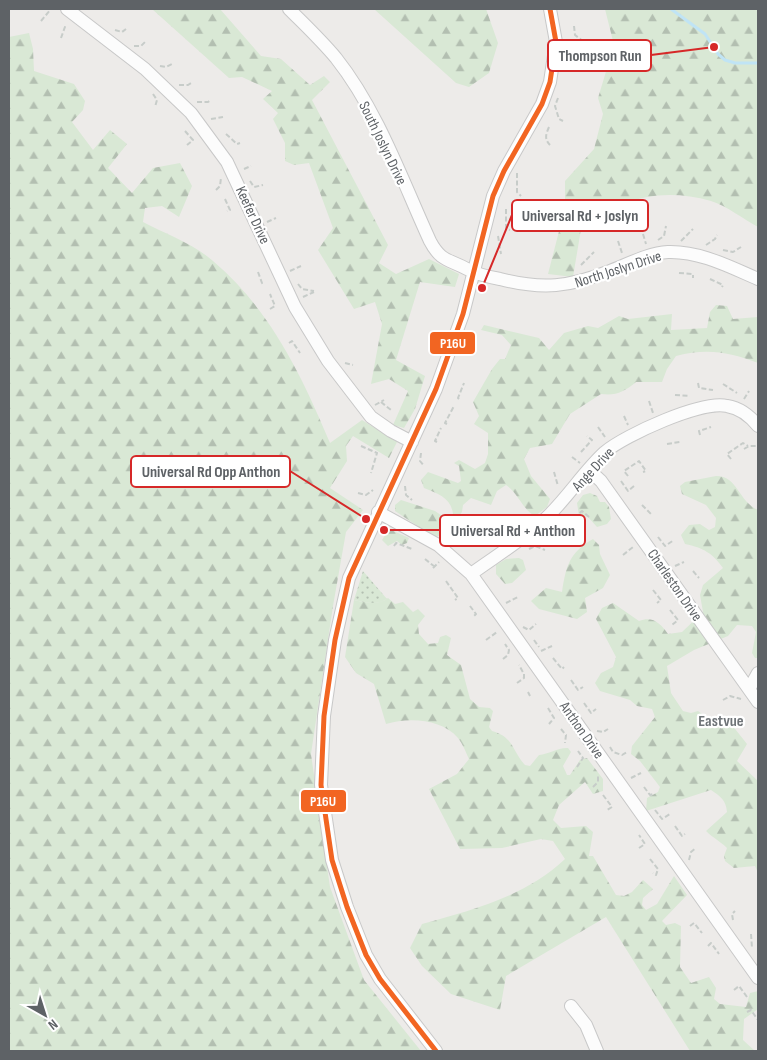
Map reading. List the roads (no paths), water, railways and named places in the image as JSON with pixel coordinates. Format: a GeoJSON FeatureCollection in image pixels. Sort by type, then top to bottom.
{"type":"FeatureCollection","features":[{"type":"Feature","properties":{"kind":"street","name":"South Joslyn Drive"},"geometry":{"type":"LineString","coordinates":[[288,9],[313,32],[337,59],[366,105],[436,253],[443,259],[475,273]]}},
{"type":"Feature","properties":{"kind":"street"},"geometry":{"type":"LineString","coordinates":[[436,1051],[380,979],[366,955],[332,860],[321,785],[324,716],[336,640],[349,578],[378,512],[417,445],[451,351],[475,273],[493,196],[504,171],[542,104],[550,82],[556,42],[550,9]]}},
{"type":"Feature","properties":{"kind":"street","name":"Keefer Drive"},"geometry":{"type":"LineString","coordinates":[[65,13],[145,69],[191,113],[227,162],[296,307],[328,361],[371,416],[391,431],[417,445]]}},
{"type":"Feature","properties":{"kind":"street","name":"North Joslyn Drive"},"geometry":{"type":"LineString","coordinates":[[475,273],[523,285],[564,286],[587,280],[666,252],[676,252],[710,260],[758,279]]}},
{"type":"Feature","properties":{"kind":"street","name":"Ange Drive"},"geometry":{"type":"LineString","coordinates":[[471,574],[540,524],[604,453],[622,439],[665,420],[710,405],[727,406],[742,411],[758,426]]}},
{"type":"Feature","properties":{"kind":"street","name":"Charleston Drive"},"geometry":{"type":"LineString","coordinates":[[590,470],[600,480],[746,694],[758,702]]}},
{"type":"Feature","properties":{"kind":"street","name":"Anthon Drive"},"geometry":{"type":"LineString","coordinates":[[378,512],[436,544],[471,574],[758,978]]}},
{"type":"Feature","properties":{"kind":"street"},"geometry":{"type":"LineString","coordinates":[[746,694],[758,673]]}},
{"type":"Feature","properties":{"kind":"street"},"geometry":{"type":"LineString","coordinates":[[571,1006],[586,1025],[597,1051]]}},
{"type":"Feature","properties":{"kind":"waterway"},"geometry":{"type":"LineString","coordinates":[[671,9],[705,34],[718,54],[725,60],[735,63],[758,63]]}},
{"type":"Feature","properties":{"kind":"place","name":"Thompson Run"},"geometry":{"type":"Point","coordinates":[714,47]}},
{"type":"Feature","properties":{"kind":"place","name":"Universal Rd + Joslyn"},"geometry":{"type":"Point","coordinates":[482,288]}},
{"type":"Feature","properties":{"kind":"place","name":"Universal Rd Opp Anthon"},"geometry":{"type":"Point","coordinates":[366,519]}},
{"type":"Feature","properties":{"kind":"place","name":"Universal Rd + Anthon"},"geometry":{"type":"Point","coordinates":[384,530]}},
{"type":"Feature","properties":{"kind":"district","name":"Eastvue"},"geometry":{"type":"Point","coordinates":[721,720]}}]}
